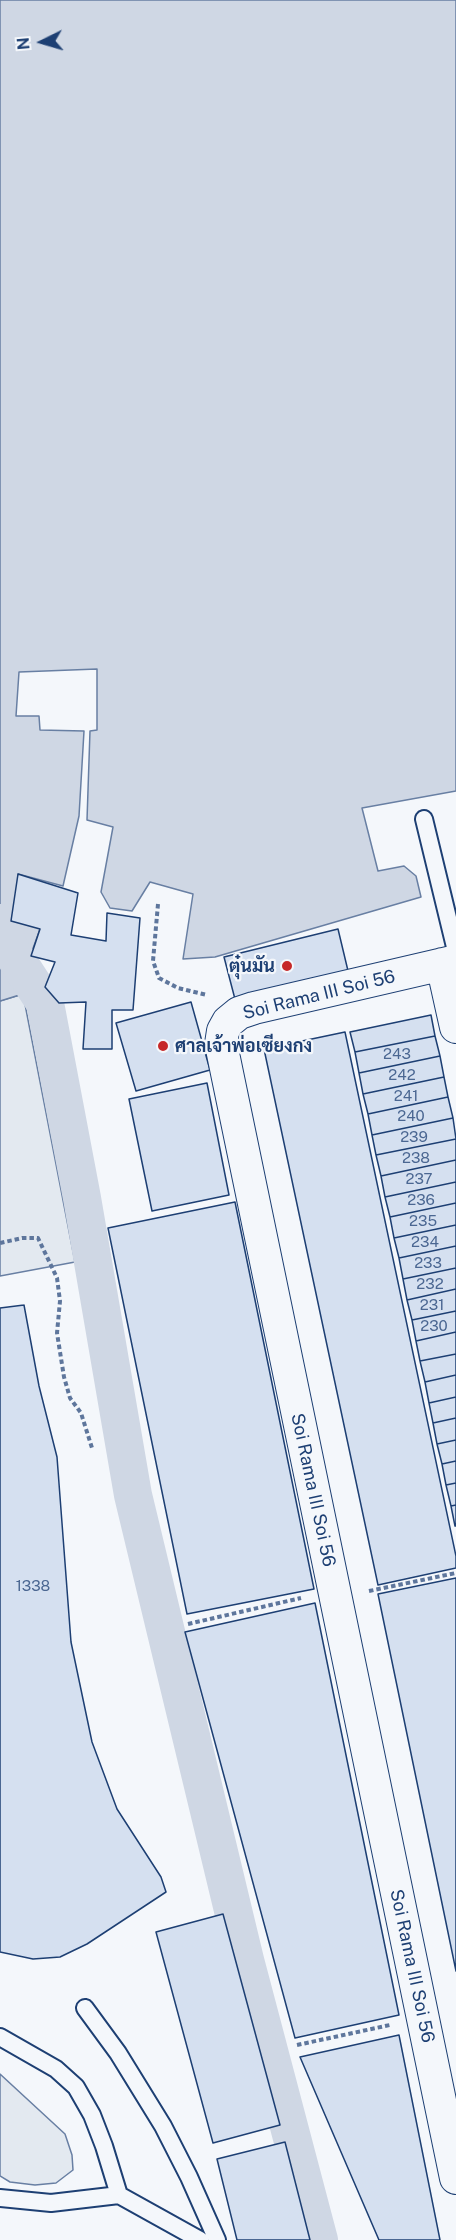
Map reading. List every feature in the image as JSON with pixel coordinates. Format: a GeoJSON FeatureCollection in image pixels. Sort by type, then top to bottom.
{"type":"FeatureCollection","features":[{"type":"Feature","properties":{"kind":"street","name":"Soi Rama III Soi 56"},"geometry":{"type":"LineString","coordinates":[[451,959],[239,1013],[228,1022],[223,1031],[221,1044],[456,2178]]}},
{"type":"Feature","properties":{"kind":"street"},"geometry":{"type":"LineString","coordinates":[[451,959],[456,1027]]}},
{"type":"Feature","properties":{"kind":"lane"},"geometry":{"type":"LineString","coordinates":[[424,819],[451,959]]}},
{"type":"Feature","properties":{"kind":"lane"},"geometry":{"type":"LineString","coordinates":[[84,2008],[118,2053],[163,2126],[217,2240]]}},
{"type":"Feature","properties":{"kind":"lane"},"geometry":{"type":"LineString","coordinates":[[0,2037],[56,2069],[76,2087],[92,2115],[119,2195]]}},
{"type":"Feature","properties":{"kind":"lane"},"geometry":{"type":"LineString","coordinates":[[0,2198],[51,2203],[119,2195],[200,2240]]}},
{"type":"Feature","properties":{"kind":"path"},"geometry":{"type":"LineString","coordinates":[[158,904],[153,961],[159,978],[178,988],[205,994],[239,1013]]}},
{"type":"Feature","properties":{"kind":"path"},"geometry":{"type":"LineString","coordinates":[[0,1243],[22,1238],[38,1238],[57,1278],[60,1301],[57,1333],[64,1377],[70,1398],[81,1413],[92,1448]]}},
{"type":"Feature","properties":{"kind":"path"},"geometry":{"type":"LineString","coordinates":[[188,1624],[335,1594],[456,1573]]}},
{"type":"Feature","properties":{"kind":"path"},"geometry":{"type":"LineString","coordinates":[[297,2045],[423,2017]]}},
{"type":"Feature","properties":{"kind":"shaded area"},"geometry":{"type":"Polygon","coordinates":[[[0,0],[456,0],[456,791],[362,808],[378,871],[404,866],[416,876],[421,897],[215,957],[183,959],[193,894],[150,882],[132,911],[110,908],[101,892],[113,827],[87,820],[90,731],[97,730],[97,669],[19,672],[16,716],[39,716],[40,730],[84,731],[79,816],[63,886],[18,874],[40,929],[27,965],[45,987],[0,1001],[0,0]]]}},
{"type":"Feature","properties":{"kind":"shaded area"},"geometry":{"type":"Polygon","coordinates":[[[23,994],[75,1262],[0,1276],[0,1001],[23,994]]]}},
{"type":"Feature","properties":{"kind":"shaded area"},"geometry":{"type":"Polygon","coordinates":[[[0,2074],[65,2134],[72,2155],[73,2170],[56,2183],[35,2185],[10,2182],[0,2176],[0,2074]]]}},
{"type":"Feature","properties":{"kind":"building"},"geometry":{"type":"Polygon","coordinates":[[[18,874],[78,893],[71,935],[106,941],[107,913],[140,918],[133,1010],[112,1010],[112,1049],[83,1049],[86,1002],[59,1003],[45,987],[55,962],[31,956],[40,929],[11,921],[18,874]]]}},
{"type":"Feature","properties":{"kind":"building","name":"ตุ๋นมัน"},"geometry":{"type":"Polygon","coordinates":[[[338,929],[349,975],[236,1003],[224,957],[338,929]]]}},
{"type":"Feature","properties":{"kind":"building","name":"ศาลเจ้าพ่อเซียงกง"},"geometry":{"type":"Polygon","coordinates":[[[191,1002],[210,1070],[136,1091],[116,1023],[191,1002]]]}},
{"type":"Feature","properties":{"kind":"building"},"geometry":{"type":"Polygon","coordinates":[[[431,1015],[435,1036],[355,1052],[350,1032],[431,1015]]]}},
{"type":"Feature","properties":{"kind":"building"},"geometry":{"type":"Polygon","coordinates":[[[345,1032],[456,1556],[456,1568],[378,1585],[264,1049],[345,1032]]]}},
{"type":"Feature","properties":{"kind":"building"},"geometry":{"type":"Polygon","coordinates":[[[435,1036],[440,1056],[359,1073],[355,1052],[435,1036]]]}},
{"type":"Feature","properties":{"kind":"building"},"geometry":{"type":"Polygon","coordinates":[[[440,1056],[444,1077],[363,1094],[359,1073],[440,1056]]]}},
{"type":"Feature","properties":{"kind":"building"},"geometry":{"type":"Polygon","coordinates":[[[444,1077],[448,1097],[368,1114],[363,1094],[444,1077]]]}},
{"type":"Feature","properties":{"kind":"building"},"geometry":{"type":"Polygon","coordinates":[[[207,1083],[229,1195],[152,1211],[129,1099],[207,1083]]]}},
{"type":"Feature","properties":{"kind":"building"},"geometry":{"type":"Polygon","coordinates":[[[448,1097],[453,1118],[372,1135],[368,1114],[448,1097]]]}},
{"type":"Feature","properties":{"kind":"building"},"geometry":{"type":"Polygon","coordinates":[[[453,1118],[456,1139],[376,1155],[372,1135],[453,1118]]]}},
{"type":"Feature","properties":{"kind":"building"},"geometry":{"type":"Polygon","coordinates":[[[456,1139],[456,1160],[381,1176],[376,1155],[456,1139]]]}},
{"type":"Feature","properties":{"kind":"building"},"geometry":{"type":"Polygon","coordinates":[[[456,1160],[456,1182],[385,1197],[381,1176],[456,1160]]]}},
{"type":"Feature","properties":{"kind":"building"},"geometry":{"type":"Polygon","coordinates":[[[456,1182],[456,1203],[390,1217],[385,1197],[456,1182]]]}},
{"type":"Feature","properties":{"kind":"building"},"geometry":{"type":"Polygon","coordinates":[[[235,1202],[314,1589],[187,1614],[108,1228],[235,1202]]]}},
{"type":"Feature","properties":{"kind":"building"},"geometry":{"type":"Polygon","coordinates":[[[456,1203],[456,1225],[394,1238],[390,1217],[456,1203]]]}},
{"type":"Feature","properties":{"kind":"building"},"geometry":{"type":"Polygon","coordinates":[[[456,1225],[456,1246],[399,1258],[394,1238],[456,1225]]]}},
{"type":"Feature","properties":{"kind":"building"},"geometry":{"type":"Polygon","coordinates":[[[456,1246],[456,1268],[403,1279],[399,1258],[456,1246]]]}},
{"type":"Feature","properties":{"kind":"building"},"geometry":{"type":"Polygon","coordinates":[[[456,1268],[456,1289],[407,1300],[403,1279],[456,1268]]]}},
{"type":"Feature","properties":{"kind":"building"},"geometry":{"type":"Polygon","coordinates":[[[456,1289],[456,1311],[412,1320],[407,1300],[456,1289]]]}},
{"type":"Feature","properties":{"kind":"building"},"geometry":{"type":"Polygon","coordinates":[[[24,1305],[39,1386],[57,1457],[71,1642],[92,1742],[117,1809],[161,1877],[166,1892],[87,1944],[60,1957],[33,1959],[0,1952],[0,1308],[24,1305]]]}},
{"type":"Feature","properties":{"kind":"building"},"geometry":{"type":"Polygon","coordinates":[[[456,1311],[456,1332],[416,1341],[412,1320],[456,1311]]]}},
{"type":"Feature","properties":{"kind":"building"},"geometry":{"type":"Polygon","coordinates":[[[456,1332],[456,1354],[420,1361],[416,1341],[456,1332]]]}},
{"type":"Feature","properties":{"kind":"building"},"geometry":{"type":"Polygon","coordinates":[[[456,1354],[456,1375],[425,1382],[420,1361],[456,1354]]]}},
{"type":"Feature","properties":{"kind":"building"},"geometry":{"type":"Polygon","coordinates":[[[456,1375],[456,1397],[429,1403],[425,1382],[456,1375]]]}},
{"type":"Feature","properties":{"kind":"building"},"geometry":{"type":"Polygon","coordinates":[[[456,1397],[456,1418],[433,1423],[429,1403],[456,1397]]]}},
{"type":"Feature","properties":{"kind":"building"},"geometry":{"type":"Polygon","coordinates":[[[456,1418],[456,1440],[437,1444],[433,1423],[456,1418]]]}},
{"type":"Feature","properties":{"kind":"building"},"geometry":{"type":"Polygon","coordinates":[[[456,1440],[456,1461],[442,1464],[437,1444],[456,1440]]]}},
{"type":"Feature","properties":{"kind":"building"},"geometry":{"type":"Polygon","coordinates":[[[456,1461],[456,1483],[446,1485],[442,1464],[456,1461]]]}},
{"type":"Feature","properties":{"kind":"building"},"geometry":{"type":"Polygon","coordinates":[[[456,1483],[456,1505],[451,1506],[446,1485],[456,1483]]]}},
{"type":"Feature","properties":{"kind":"building"},"geometry":{"type":"Polygon","coordinates":[[[456,1505],[456,1526],[455,1526],[451,1506],[456,1505]]]}},
{"type":"Feature","properties":{"kind":"building"},"geometry":{"type":"Polygon","coordinates":[[[456,1578],[456,1971],[378,1594],[456,1578]]]}},
{"type":"Feature","properties":{"kind":"building"},"geometry":{"type":"Polygon","coordinates":[[[315,1603],[399,2015],[295,2038],[185,1632],[315,1603]]]}},
{"type":"Feature","properties":{"kind":"building"},"geometry":{"type":"Polygon","coordinates":[[[223,1914],[280,2125],[213,2143],[156,1932],[223,1914]]]}},
{"type":"Feature","properties":{"kind":"building"},"geometry":{"type":"Polygon","coordinates":[[[399,2035],[440,2240],[379,2240],[300,2057],[399,2035]]]}},
{"type":"Feature","properties":{"kind":"building"},"geometry":{"type":"Polygon","coordinates":[[[285,2142],[310,2240],[237,2240],[217,2159],[285,2142]]]}},
{"type":"Feature","properties":{"kind":"waterway"},"geometry":{"type":"LineString","coordinates":[[0,923],[10,949],[45,1003],[82,1198],[133,1495],[245,1960],[319,2240]]}},
{"type":"Feature","properties":{"kind":"place","name":"ตุ๋นมัน"},"geometry":{"type":"Point","coordinates":[287,966]}},
{"type":"Feature","properties":{"kind":"place","name":"ศาลเจ้าพ่อเซียงกง"},"geometry":{"type":"Point","coordinates":[163,1046]}}]}
